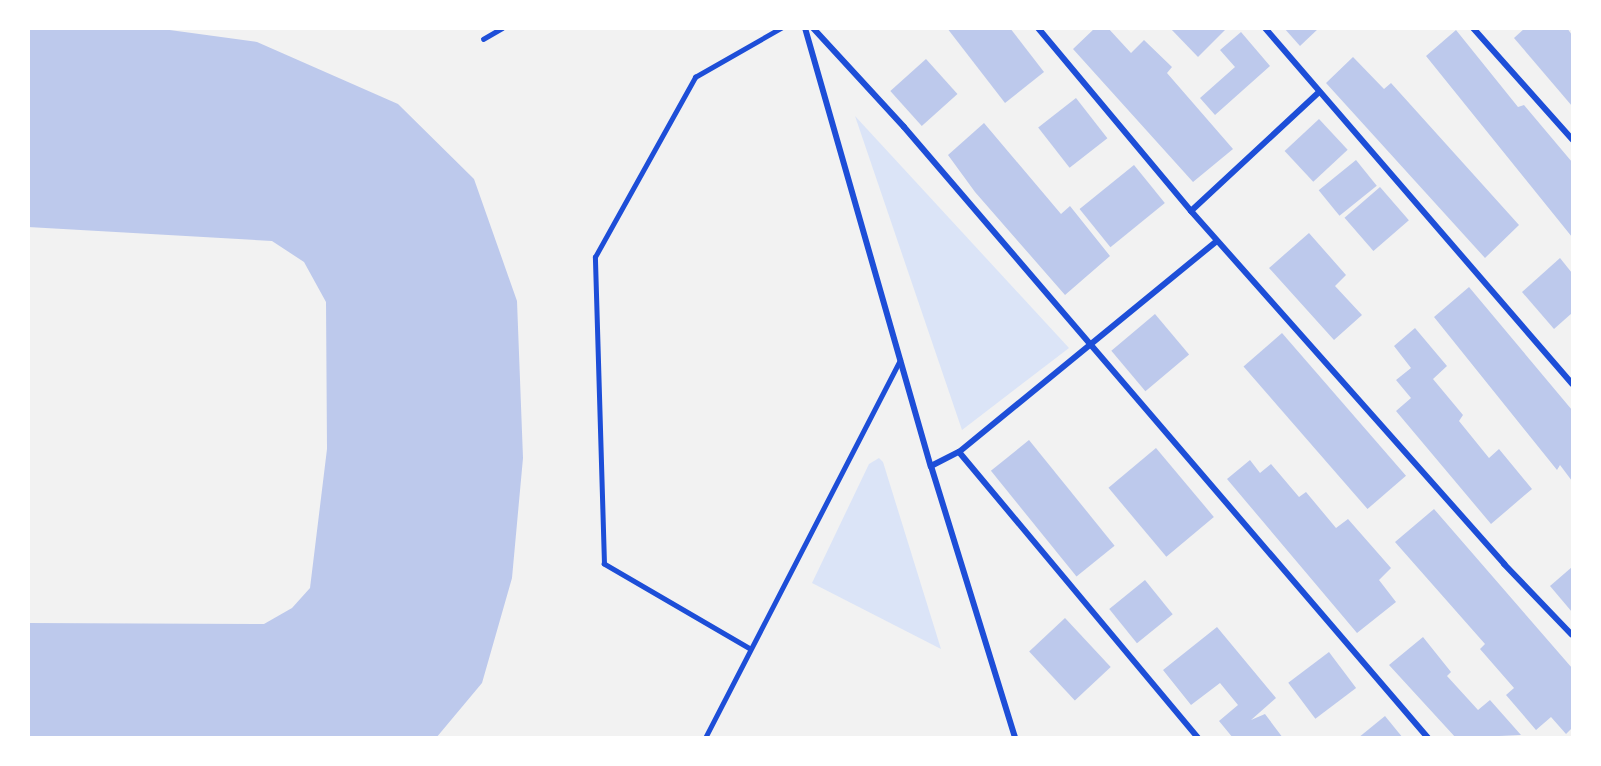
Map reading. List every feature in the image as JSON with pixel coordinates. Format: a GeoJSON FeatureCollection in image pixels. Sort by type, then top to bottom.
{"type":"FeatureCollection","features":[{"type":"Feature","properties":{"kind":"street"},"geometry":{"type":"LineString","coordinates":[[805,28],[931,466],[1015,738]]}},
{"type":"Feature","properties":{"kind":"street"},"geometry":{"type":"LineString","coordinates":[[813,28],[904,127],[1428,738]]}},
{"type":"Feature","properties":{"kind":"street"},"geometry":{"type":"LineString","coordinates":[[1038,28],[1217,241],[1504,564],[1572,635]]}},
{"type":"Feature","properties":{"kind":"street"},"geometry":{"type":"LineString","coordinates":[[1265,28],[1318,93],[1572,384]]}},
{"type":"Feature","properties":{"kind":"street"},"geometry":{"type":"LineString","coordinates":[[1473,28],[1572,140]]}},
{"type":"Feature","properties":{"kind":"street"},"geometry":{"type":"LineString","coordinates":[[1191,211],[1318,93]]}},
{"type":"Feature","properties":{"kind":"street"},"geometry":{"type":"LineString","coordinates":[[931,466],[959,452],[1092,347],[1217,241]]}},
{"type":"Feature","properties":{"kind":"street"},"geometry":{"type":"LineString","coordinates":[[959,452],[1198,738]]}},
{"type":"Feature","properties":{"kind":"lane"},"geometry":{"type":"LineString","coordinates":[[483,39],[502,28]]}},
{"type":"Feature","properties":{"kind":"lane"},"geometry":{"type":"LineString","coordinates":[[750,649],[604,564],[596,257],[695,77],[782,28]]}},
{"type":"Feature","properties":{"kind":"lane"},"geometry":{"type":"LineString","coordinates":[[705,738],[900,360]]}},
{"type":"Feature","properties":{"kind":"shaded area"},"geometry":{"type":"Polygon","coordinates":[[[855,116],[1069,348],[962,430],[855,116]]]}},
{"type":"Feature","properties":{"kind":"shaded area"},"geometry":{"type":"Polygon","coordinates":[[[879,458],[883,462],[941,649],[812,583],[869,464],[879,458]]]}},
{"type":"Feature","properties":{"kind":"building"},"geometry":{"type":"Polygon","coordinates":[[[28,28],[155,28],[257,42],[398,104],[474,179],[517,301],[523,458],[512,578],[482,683],[436,738],[28,738],[28,623],[264,624],[292,608],[310,588],[327,449],[326,302],[304,262],[272,241],[28,227],[28,28]]]}},
{"type":"Feature","properties":{"kind":"building"},"geometry":{"type":"Polygon","coordinates":[[[947,28],[1010,28],[1044,72],[1005,103],[947,28]]]}},
{"type":"Feature","properties":{"kind":"building"},"geometry":{"type":"Polygon","coordinates":[[[1095,28],[1108,28],[1131,53],[1144,40],[1172,67],[1167,73],[1233,149],[1193,182],[1073,49],[1095,28]]]}},
{"type":"Feature","properties":{"kind":"building"},"geometry":{"type":"Polygon","coordinates":[[[1170,28],[1227,28],[1198,57],[1170,28]]]}},
{"type":"Feature","properties":{"kind":"building"},"geometry":{"type":"Polygon","coordinates":[[[1284,28],[1319,28],[1300,46],[1284,28]]]}},
{"type":"Feature","properties":{"kind":"building"},"geometry":{"type":"Polygon","coordinates":[[[1525,28],[1567,28],[1572,35],[1572,106],[1514,38],[1525,28]]]}},
{"type":"Feature","properties":{"kind":"building"},"geometry":{"type":"Polygon","coordinates":[[[1456,30],[1518,107],[1524,105],[1572,162],[1572,237],[1426,56],[1456,30]]]}},
{"type":"Feature","properties":{"kind":"building"},"geometry":{"type":"Polygon","coordinates":[[[1241,32],[1270,66],[1215,115],[1200,98],[1235,67],[1220,50],[1241,32]]]}},
{"type":"Feature","properties":{"kind":"building"},"geometry":{"type":"Polygon","coordinates":[[[1353,57],[1384,89],[1391,83],[1519,225],[1485,258],[1326,83],[1353,57]]]}},
{"type":"Feature","properties":{"kind":"building"},"geometry":{"type":"Polygon","coordinates":[[[926,59],[957,94],[922,126],[890,91],[926,59]]]}},
{"type":"Feature","properties":{"kind":"building"},"geometry":{"type":"Polygon","coordinates":[[[1076,98],[1107,138],[1070,168],[1038,128],[1076,98]]]}},
{"type":"Feature","properties":{"kind":"building"},"geometry":{"type":"Polygon","coordinates":[[[1319,119],[1348,150],[1313,182],[1285,151],[1319,119]]]}},
{"type":"Feature","properties":{"kind":"building"},"geometry":{"type":"Polygon","coordinates":[[[984,123],[1061,214],[1070,206],[1110,256],[1065,295],[975,192],[948,155],[984,123]]]}},
{"type":"Feature","properties":{"kind":"building"},"geometry":{"type":"Polygon","coordinates":[[[1356,160],[1377,186],[1339,216],[1319,190],[1356,160]]]}},
{"type":"Feature","properties":{"kind":"building"},"geometry":{"type":"Polygon","coordinates":[[[1134,165],[1165,203],[1110,247],[1080,209],[1134,165]]]}},
{"type":"Feature","properties":{"kind":"building"},"geometry":{"type":"Polygon","coordinates":[[[1380,187],[1409,220],[1373,251],[1345,218],[1380,187]]]}},
{"type":"Feature","properties":{"kind":"building"},"geometry":{"type":"Polygon","coordinates":[[[1309,233],[1346,275],[1335,286],[1362,315],[1334,340],[1269,268],[1309,233]]]}},
{"type":"Feature","properties":{"kind":"building"},"geometry":{"type":"Polygon","coordinates":[[[1560,258],[1572,273],[1572,313],[1554,329],[1522,292],[1560,258]]]}},
{"type":"Feature","properties":{"kind":"building"},"geometry":{"type":"Polygon","coordinates":[[[1469,287],[1572,410],[1572,481],[1560,465],[1557,470],[1434,317],[1469,287]]]}},
{"type":"Feature","properties":{"kind":"building"},"geometry":{"type":"Polygon","coordinates":[[[1155,314],[1189,355],[1145,391],[1111,351],[1155,314]]]}},
{"type":"Feature","properties":{"kind":"building"},"geometry":{"type":"Polygon","coordinates":[[[1415,328],[1447,366],[1433,379],[1463,415],[1459,421],[1489,458],[1499,449],[1532,489],[1491,524],[1396,411],[1411,398],[1396,380],[1411,368],[1394,346],[1415,328]]]}},
{"type":"Feature","properties":{"kind":"building"},"geometry":{"type":"Polygon","coordinates":[[[1282,333],[1406,476],[1368,509],[1244,366],[1282,333]]]}},
{"type":"Feature","properties":{"kind":"building"},"geometry":{"type":"Polygon","coordinates":[[[1029,440],[1115,546],[1077,577],[991,471],[1029,440]]]}},
{"type":"Feature","properties":{"kind":"building"},"geometry":{"type":"Polygon","coordinates":[[[1156,448],[1214,517],[1166,557],[1109,488],[1156,448]]]}},
{"type":"Feature","properties":{"kind":"building"},"geometry":{"type":"Polygon","coordinates":[[[1250,460],[1260,473],[1271,464],[1299,497],[1306,492],[1336,528],[1348,519],[1391,568],[1379,580],[1396,602],[1357,633],[1227,479],[1250,460]]]}},
{"type":"Feature","properties":{"kind":"building"},"geometry":{"type":"Polygon","coordinates":[[[1434,509],[1572,668],[1572,728],[1566,734],[1551,717],[1536,730],[1506,695],[1514,688],[1480,649],[1485,644],[1395,542],[1434,509]]]}},
{"type":"Feature","properties":{"kind":"building"},"geometry":{"type":"Polygon","coordinates":[[[1572,567],[1572,612],[1550,586],[1572,567]]]}},
{"type":"Feature","properties":{"kind":"building"},"geometry":{"type":"Polygon","coordinates":[[[1145,580],[1173,614],[1137,643],[1109,609],[1145,580]]]}},
{"type":"Feature","properties":{"kind":"building"},"geometry":{"type":"Polygon","coordinates":[[[1065,618],[1111,667],[1075,700],[1029,651],[1065,618]]]}},
{"type":"Feature","properties":{"kind":"building"},"geometry":{"type":"Polygon","coordinates":[[[1217,627],[1276,698],[1251,720],[1265,714],[1283,738],[1233,738],[1219,721],[1238,705],[1220,683],[1191,705],[1163,670],[1217,627]]]}},
{"type":"Feature","properties":{"kind":"building"},"geometry":{"type":"Polygon","coordinates":[[[1423,637],[1451,672],[1447,676],[1478,710],[1490,700],[1521,735],[1456,738],[1389,665],[1423,637]]]}},
{"type":"Feature","properties":{"kind":"building"},"geometry":{"type":"Polygon","coordinates":[[[1329,652],[1356,688],[1315,719],[1288,683],[1329,652]]]}},
{"type":"Feature","properties":{"kind":"building"},"geometry":{"type":"Polygon","coordinates":[[[1385,716],[1403,738],[1358,738],[1385,716]]]}}]}
